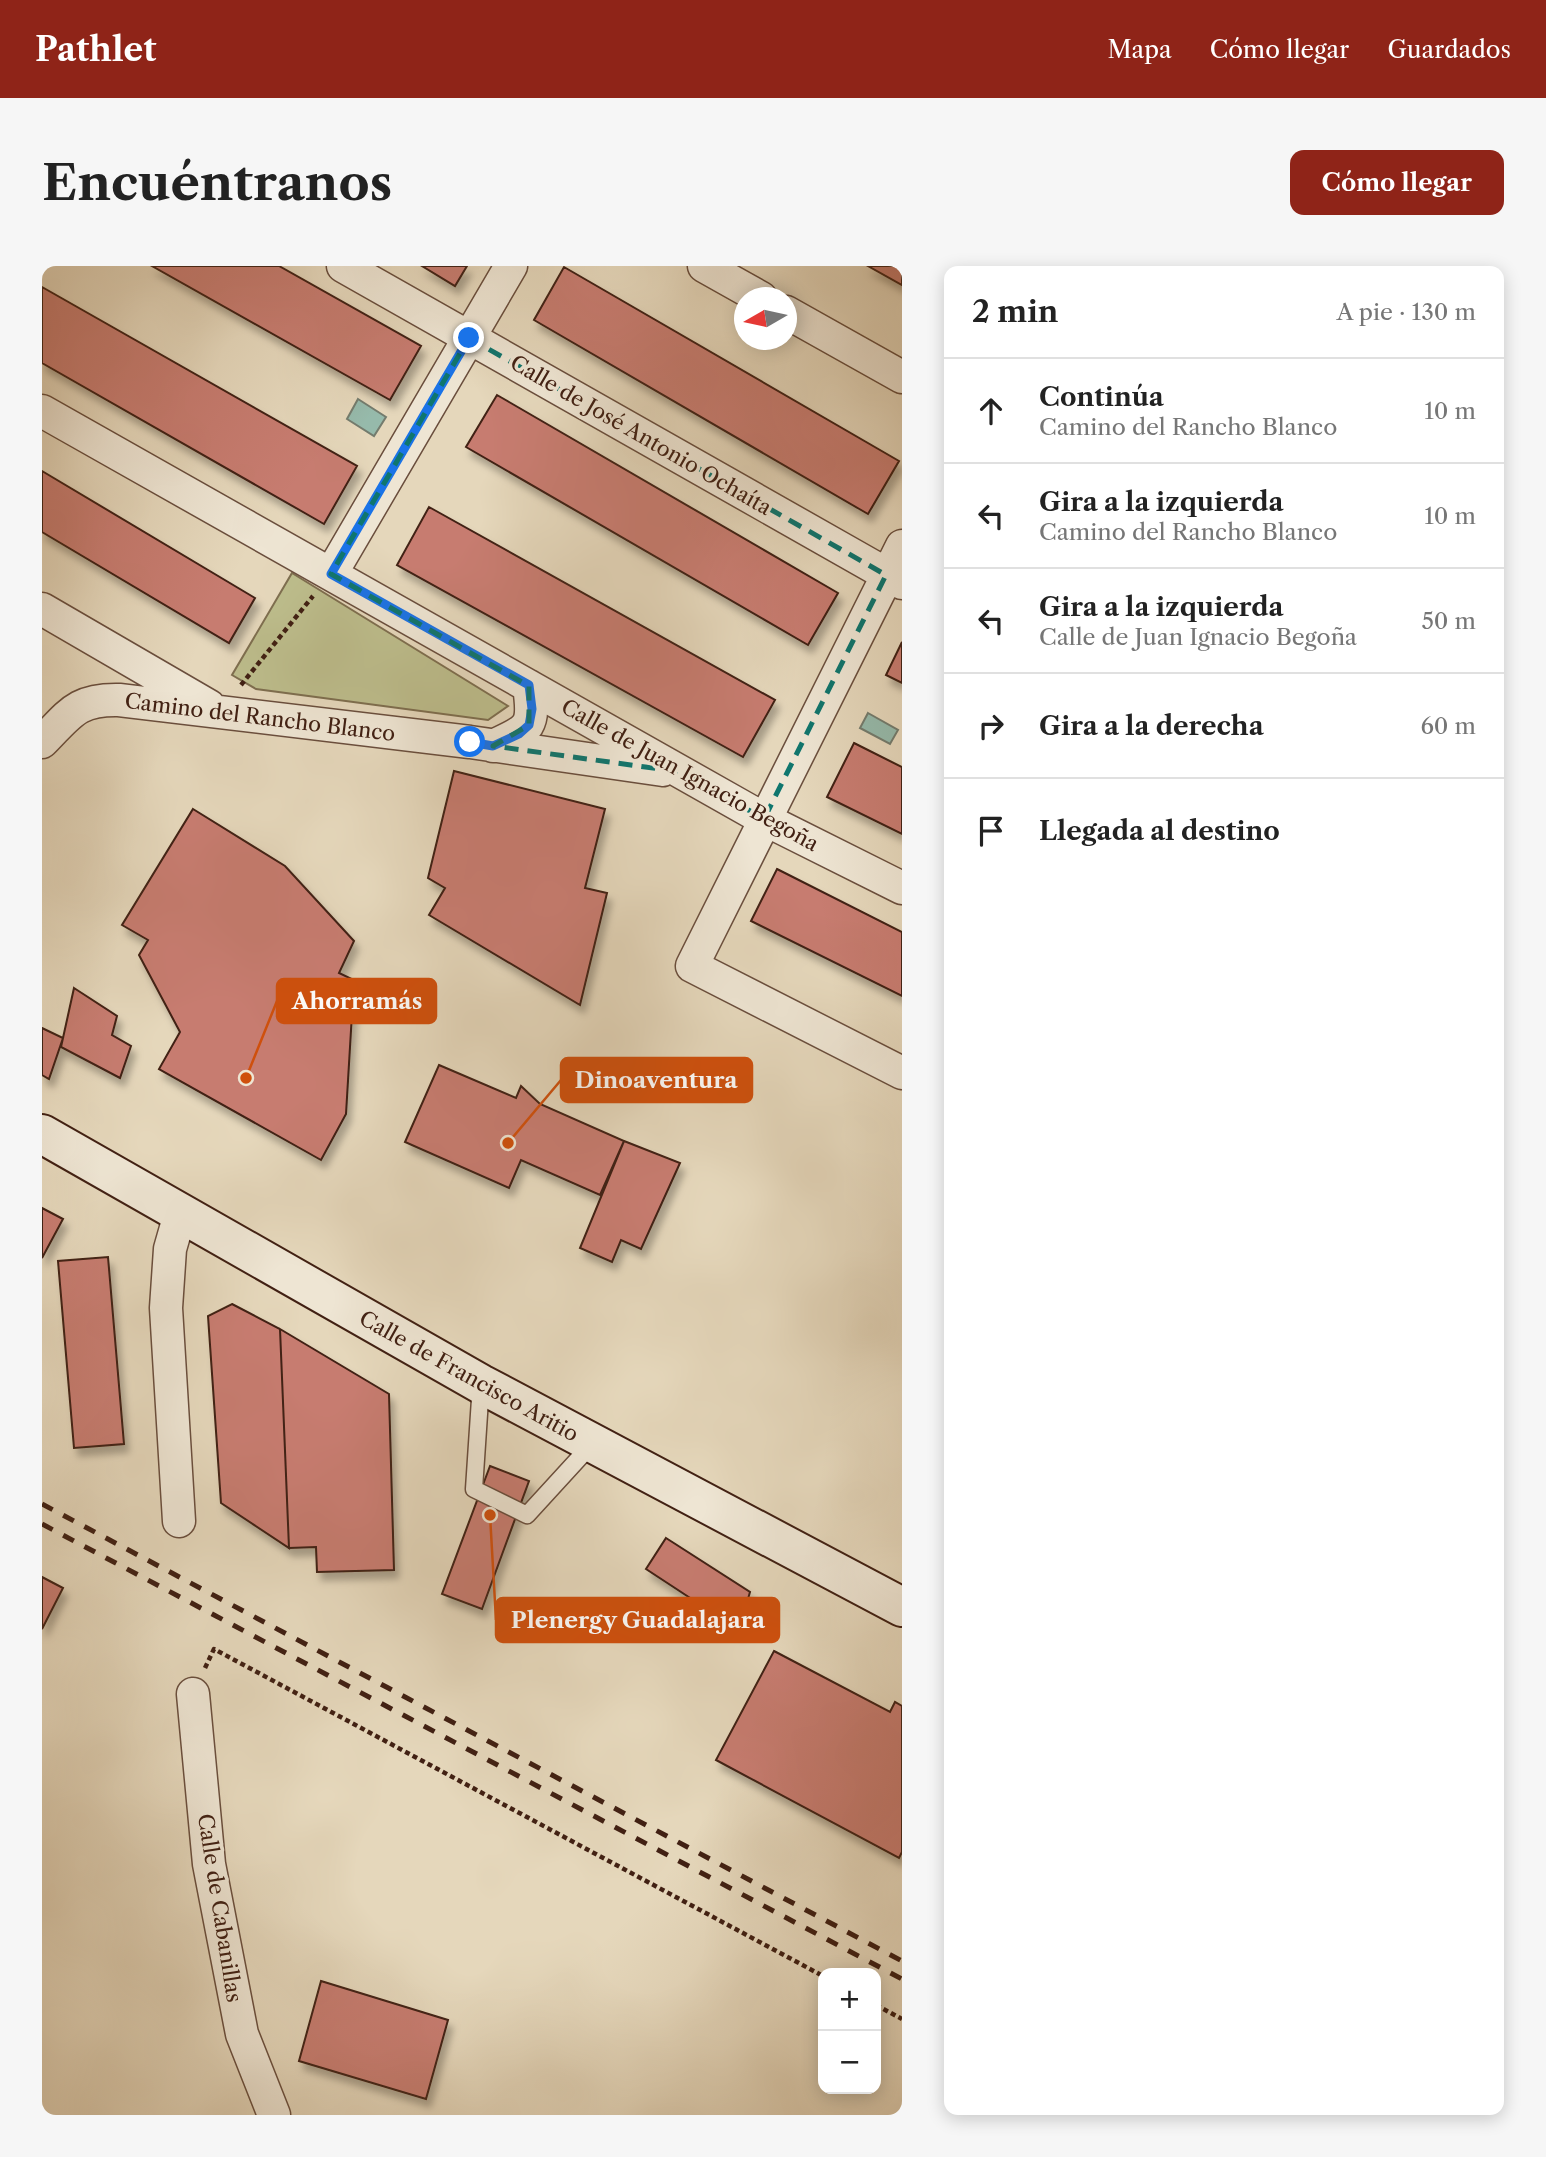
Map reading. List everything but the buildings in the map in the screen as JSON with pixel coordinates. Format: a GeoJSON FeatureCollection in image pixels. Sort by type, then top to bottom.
{"type":"FeatureCollection","features":[{"type":"Feature","properties":{"kind":"main road","name":"Calle de Francisco Aritio"},"geometry":{"type":"LineString","coordinates":[[42,1134],[481,1384],[902,1607]]}},
{"type":"Feature","properties":{"kind":"street","name":"Calle de José Antonio Ochaíta"},"geometry":{"type":"LineString","coordinates":[[343,266],[894,579]]}},
{"type":"Feature","properties":{"kind":"street"},"geometry":{"type":"LineString","coordinates":[[331,574],[511,266]]}},
{"type":"Feature","properties":{"kind":"street"},"geometry":{"type":"LineString","coordinates":[[704,266],[741,287]]}},
{"type":"Feature","properties":{"kind":"street"},"geometry":{"type":"LineString","coordinates":[[797,318],[902,377]]}},
{"type":"Feature","properties":{"kind":"street","name":"Calle de Juan Ignacio Begoña"},"geometry":{"type":"LineString","coordinates":[[42,411],[764,819],[902,888]]}},
{"type":"Feature","properties":{"kind":"street"},"geometry":{"type":"LineString","coordinates":[[902,546],[894,579],[764,819],[692,966],[902,1073]]}},
{"type":"Feature","properties":{"kind":"street"},"geometry":{"type":"LineString","coordinates":[[42,608],[219,712]]}},
{"type":"Feature","properties":{"kind":"street"},"geometry":{"type":"LineString","coordinates":[[493,746],[519,734],[529,725],[532,709],[529,685]]}},
{"type":"Feature","properties":{"kind":"street","name":"Camino del Rancho Blanco"},"geometry":{"type":"LineString","coordinates":[[42,742],[79,706],[99,699],[493,746],[682,772]]}},
{"type":"Feature","properties":{"kind":"street"},"geometry":{"type":"LineString","coordinates":[[179,1521],[166,1308],[170,1249],[180,1214]]}},
{"type":"Feature","properties":{"kind":"street","name":"Calle de Cabanillas"},"geometry":{"type":"LineString","coordinates":[[193,1695],[209,1864],[242,2034],[274,2115]]}},
{"type":"Feature","properties":{"kind":"lane"},"geometry":{"type":"LineString","coordinates":[[481,1384],[474,1489],[527,1515],[592,1444]]}},
{"type":"Feature","properties":{"kind":"path"},"geometry":{"type":"LineString","coordinates":[[219,712],[331,574]]}},
{"type":"Feature","properties":{"kind":"path"},"geometry":{"type":"LineString","coordinates":[[193,1695],[214,1649],[818,1973]]}},
{"type":"Feature","properties":{"kind":"path"},"geometry":{"type":"LineString","coordinates":[[881,2008],[902,2019]]}},
{"type":"Feature","properties":{"kind":"highlighted area"},"geometry":{"type":"Polygon","coordinates":[[[469,338],[886,575],[764,819],[682,772],[493,746],[529,725],[529,686],[331,574],[469,338]]]}},
{"type":"Feature","properties":{"kind":"green space"},"geometry":{"type":"Polygon","coordinates":[[[292,573],[508,706],[488,720],[256,689],[232,675],[292,573]]]}},
{"type":"Feature","properties":{"kind":"shaded area"},"geometry":{"type":"Polygon","coordinates":[[[358,399],[386,417],[374,436],[347,419],[358,399]]]}},
{"type":"Feature","properties":{"kind":"shaded area"},"geometry":{"type":"Polygon","coordinates":[[[868,713],[898,730],[890,744],[860,728],[868,713]]]}},
{"type":"Feature","properties":{"kind":"railway"},"geometry":{"type":"LineString","coordinates":[[42,1504],[902,1961]]}},
{"type":"Feature","properties":{"kind":"railway"},"geometry":{"type":"LineString","coordinates":[[42,1524],[902,1979]]}},
{"type":"Feature","properties":{"kind":"place","name":"Ahorramás"},"geometry":{"type":"Point","coordinates":[246,1078]}},
{"type":"Feature","properties":{"kind":"place","name":"Dinoaventura"},"geometry":{"type":"Point","coordinates":[508,1143]}},
{"type":"Feature","properties":{"kind":"place","name":"Plenergy Guadalajara"},"geometry":{"type":"Point","coordinates":[490,1515]}},
{"type":"Feature","properties":{"kind":"route"},"geometry":{"type":"LineString","coordinates":[[469,338],[331,574],[529,685],[532,709],[529,725],[519,734],[493,746],[470,742]]}}]}
